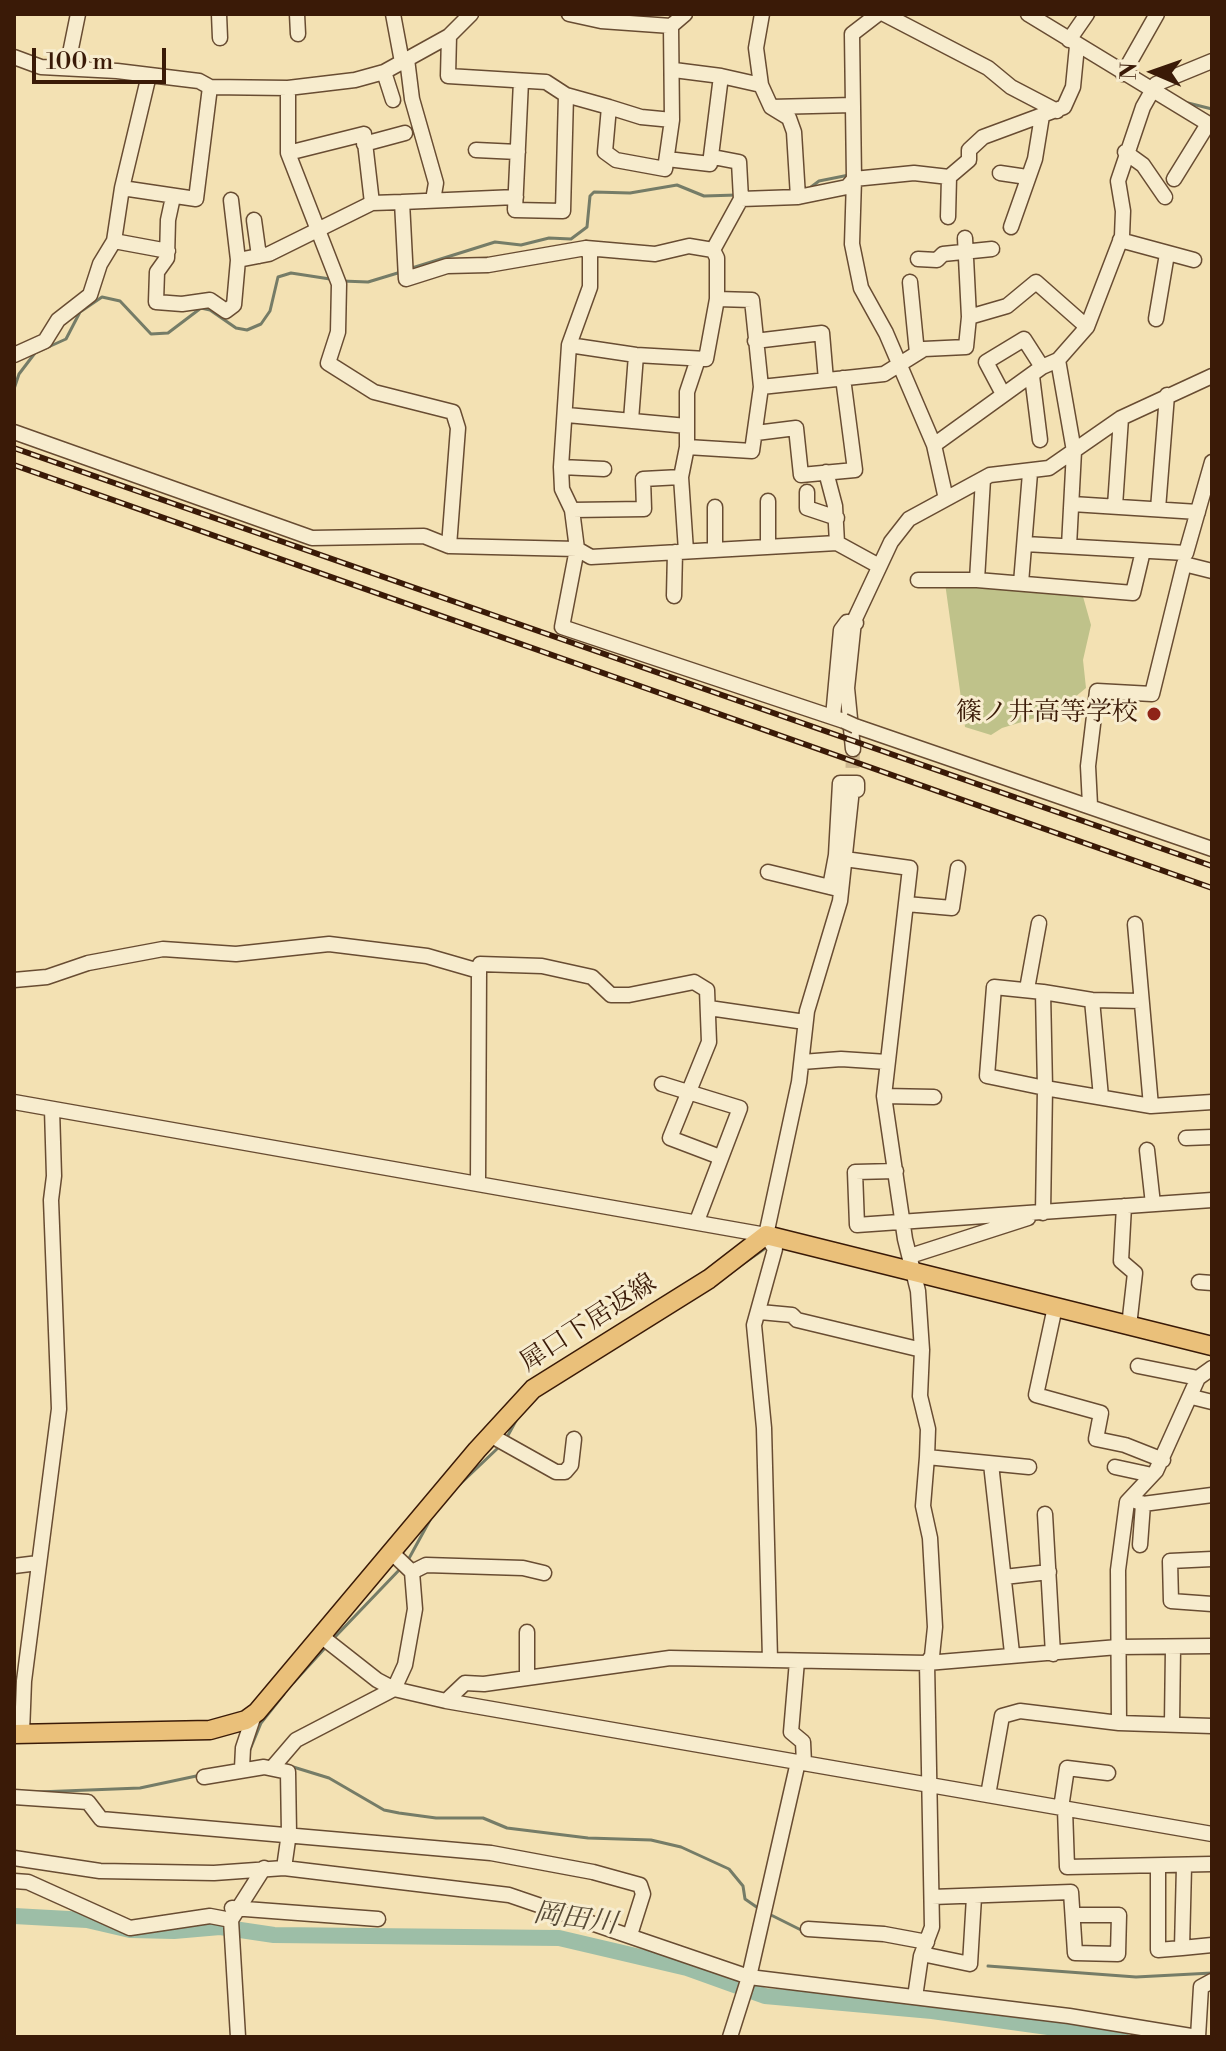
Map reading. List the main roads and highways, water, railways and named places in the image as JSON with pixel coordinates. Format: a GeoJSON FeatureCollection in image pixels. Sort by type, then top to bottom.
{"type":"FeatureCollection","features":[{"type":"Feature","properties":{"kind":"main road","name":"犀口下居返線"},"geometry":{"type":"LineString","coordinates":[[18,1733],[210,1730],[231,1726],[254,1715],[490,1435],[533,1389],[709,1279],[766,1235],[912,1264],[1055,1307],[1212,1346]]}},
{"type":"Feature","properties":{"kind":"waterway"},"geometry":{"type":"LineString","coordinates":[[1188,103],[1212,109]]}},
{"type":"Feature","properties":{"kind":"waterway"},"geometry":{"type":"LineString","coordinates":[[811,187],[819,181],[849,175]]}},
{"type":"Feature","properties":{"kind":"waterway"},"geometry":{"type":"LineString","coordinates":[[412,268],[495,242],[521,245],[549,238],[571,239],[587,227],[590,196],[594,192],[630,193],[677,185],[704,196],[737,195]]}},
{"type":"Feature","properties":{"kind":"waterway"},"geometry":{"type":"LineString","coordinates":[[342,281],[368,282],[401,272]]}},
{"type":"Feature","properties":{"kind":"waterway"},"geometry":{"type":"LineString","coordinates":[[14,389],[19,374],[35,353],[66,339],[80,312],[102,297],[120,301],[151,334],[168,333],[201,308],[210,310],[236,328],[247,330],[261,324],[270,311],[278,277],[291,273],[330,279]]}},
{"type":"Feature","properties":{"kind":"waterway"},"geometry":{"type":"LineString","coordinates":[[737,1268],[767,1247]]}},
{"type":"Feature","properties":{"kind":"waterway"},"geometry":{"type":"LineString","coordinates":[[506,1439],[518,1417]]}},
{"type":"Feature","properties":{"kind":"waterway"},"geometry":{"type":"LineString","coordinates":[[458,1486],[499,1447]]}},
{"type":"Feature","properties":{"kind":"waterway"},"geometry":{"type":"LineString","coordinates":[[407,1562],[430,1520]]}},
{"type":"Feature","properties":{"kind":"waterway"},"geometry":{"type":"LineString","coordinates":[[335,1637],[402,1567]]}},
{"type":"Feature","properties":{"kind":"waterway"},"geometry":{"type":"LineString","coordinates":[[294,1682],[325,1648]]}},
{"type":"Feature","properties":{"kind":"waterway"},"geometry":{"type":"LineString","coordinates":[[249,1752],[261,1723],[284,1694]]}},
{"type":"Feature","properties":{"kind":"waterway"},"geometry":{"type":"LineString","coordinates":[[290,1766],[329,1778],[384,1810],[436,1818],[483,1818],[507,1828],[588,1838],[651,1840],[681,1847],[729,1869],[743,1886],[745,1899],[758,1908]]}},
{"type":"Feature","properties":{"kind":"waterway"},"geometry":{"type":"LineString","coordinates":[[38,1792],[140,1788],[201,1775]]}},
{"type":"Feature","properties":{"kind":"waterway"},"geometry":{"type":"LineString","coordinates":[[771,1915],[803,1931]]}},
{"type":"Feature","properties":{"kind":"waterway","name":"岡田川"},"geometry":{"type":"LineString","coordinates":[[14,1916],[87,1920],[130,1930],[174,1931],[220,1927],[274,1935],[559,1938],[687,1968],[765,1996],[932,2011],[1121,2037]]}},
{"type":"Feature","properties":{"kind":"waterway"},"geometry":{"type":"LineString","coordinates":[[988,1966],[1136,1977],[1212,1973]]}},
{"type":"Feature","properties":{"kind":"tunnel"},"geometry":{"type":"LineString","coordinates":[[852,789],[853,749]]}},
{"type":"Feature","properties":{"kind":"railway"},"geometry":{"type":"LineString","coordinates":[[14,448],[1212,866]]}},
{"type":"Feature","properties":{"kind":"railway"},"geometry":{"type":"LineString","coordinates":[[14,465],[1212,888]]}},
{"type":"Feature","properties":{"kind":"place","name":"篠ノ井高等学校"},"geometry":{"type":"Point","coordinates":[1154,714]}}]}
